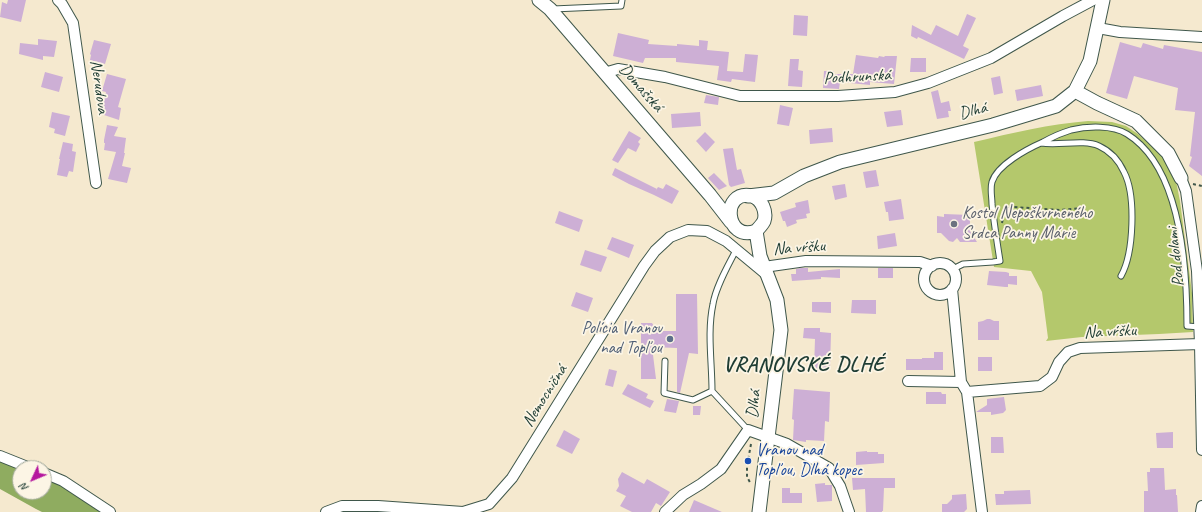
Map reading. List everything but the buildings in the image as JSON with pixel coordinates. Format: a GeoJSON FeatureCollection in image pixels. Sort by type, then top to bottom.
{"type":"FeatureCollection","features":[{"type":"Feature","properties":{"kind":"street","name":"Nerudova"},"geometry":{"type":"LineString","coordinates":[[58,0],[73,23],[96,183]]}},
{"type":"Feature","properties":{"kind":"street","name":"Domašská"},"geometry":{"type":"LineString","coordinates":[[539,0],[550,9],[732,222]]}},
{"type":"Feature","properties":{"kind":"street","name":"Podhrunská"},"geometry":{"type":"LineString","coordinates":[[604,72],[618,69],[626,70],[665,77],[740,96],[838,96],[895,92],[928,83],[991,58],[1062,16],[1093,0]]}},
{"type":"Feature","properties":{"kind":"street","name":"Dlhá"},"geometry":{"type":"LineString","coordinates":[[779,190],[804,176],[840,162],[993,125],[1056,106],[1075,91],[1090,61],[1103,0]]}},
{"type":"Feature","properties":{"kind":"street"},"geometry":{"type":"LineString","coordinates":[[1098,28],[1120,32],[1202,37]]}},
{"type":"Feature","properties":{"kind":"street","name":"Pod dolami"},"geometry":{"type":"LineString","coordinates":[[1075,91],[1136,121],[1168,153],[1186,191],[1197,271],[1200,327],[1202,450]]}},
{"type":"Feature","properties":{"kind":"street"},"geometry":{"type":"LineString","coordinates":[[764,266],[741,232],[732,222],[730,211],[733,203],[740,197],[779,190]]}},
{"type":"Feature","properties":{"kind":"street"},"geometry":{"type":"LineString","coordinates":[[765,214],[779,190]]}},
{"type":"Feature","properties":{"kind":"street"},"geometry":{"type":"LineString","coordinates":[[741,232],[751,233],[756,231],[764,221],[765,214],[761,201],[755,197],[748,196]]}},
{"type":"Feature","properties":{"kind":"street"},"geometry":{"type":"LineString","coordinates":[[714,200],[724,203],[733,203]]}},
{"type":"Feature","properties":{"kind":"street","name":"Nemocničná"},"geometry":{"type":"LineString","coordinates":[[326,512],[342,506],[378,506],[463,512],[489,504],[512,478],[640,273],[655,251],[670,237],[688,230],[707,231],[726,241],[734,254],[746,257],[764,266]]}},
{"type":"Feature","properties":{"kind":"street"},"geometry":{"type":"LineString","coordinates":[[756,231],[764,266]]}},
{"type":"Feature","properties":{"kind":"street","name":"Na vŕšku"},"geometry":{"type":"LineString","coordinates":[[746,257],[755,261],[758,260],[764,266],[806,260],[920,262],[932,266]]}},
{"type":"Feature","properties":{"kind":"street"},"geometry":{"type":"LineString","coordinates":[[938,264],[950,266],[953,269],[956,277],[955,286],[948,293],[942,295],[931,292],[925,282],[925,276],[928,270],[932,266],[938,264]]}},
{"type":"Feature","properties":{"kind":"street","name":"Dlhá"},"geometry":{"type":"LineString","coordinates":[[759,512],[781,330],[777,300],[764,266]]}},
{"type":"Feature","properties":{"kind":"street"},"geometry":{"type":"LineString","coordinates":[[952,289],[961,382],[967,392],[982,512]]}},
{"type":"Feature","properties":{"kind":"street","name":"Na vŕšku"},"geometry":{"type":"LineString","coordinates":[[967,392],[1040,386],[1052,377],[1059,362],[1068,352],[1080,348],[1200,344]]}},
{"type":"Feature","properties":{"kind":"street"},"geometry":{"type":"LineString","coordinates":[[908,382],[961,382]]}},
{"type":"Feature","properties":{"kind":"street"},"geometry":{"type":"LineString","coordinates":[[665,512],[683,495],[702,484],[721,469],[748,430],[787,444],[829,468],[840,486],[849,512]]}},
{"type":"Feature","properties":{"kind":"street"},"geometry":{"type":"LineString","coordinates":[[0,456],[12,461]]}},
{"type":"Feature","properties":{"kind":"street"},"geometry":{"type":"LineString","coordinates":[[52,477],[63,481],[110,512]]}},
{"type":"Feature","properties":{"kind":"street"},"geometry":{"type":"LineString","coordinates":[[1201,512],[1202,506]]}},
{"type":"Feature","properties":{"kind":"lane"},"geometry":{"type":"LineString","coordinates":[[550,9],[621,6],[622,0]]}},
{"type":"Feature","properties":{"kind":"lane"},"geometry":{"type":"LineString","coordinates":[[953,269],[963,264],[1000,261],[991,194],[992,182],[999,169],[1012,159],[1040,143],[1071,130],[1108,127],[1126,133],[1145,148],[1160,170],[1172,197],[1175,210],[1185,268],[1187,326],[1200,327]]}},
{"type":"Feature","properties":{"kind":"lane"},"geometry":{"type":"LineString","coordinates":[[1040,143],[1082,143],[1098,145],[1118,161],[1125,172],[1129,186],[1132,218],[1129,256],[1125,270],[1121,276]]}},
{"type":"Feature","properties":{"kind":"lane"},"geometry":{"type":"LineString","coordinates":[[734,254],[713,303],[710,341],[712,390],[748,430]]}},
{"type":"Feature","properties":{"kind":"lane"},"geometry":{"type":"LineString","coordinates":[[666,361],[664,393],[693,400],[712,390]]}},
{"type":"Feature","properties":{"kind":"path"},"geometry":{"type":"LineString","coordinates":[[996,231],[1003,221],[1005,209],[1013,207],[1060,210],[1083,208]]}},
{"type":"Feature","properties":{"kind":"path"},"geometry":{"type":"LineString","coordinates":[[751,443],[746,466],[747,477],[752,485]]}},
{"type":"Feature","properties":{"kind":"green space"},"geometry":{"type":"Polygon","coordinates":[[[1088,121],[1112,122],[1126,126],[1138,134],[1163,156],[1176,181],[1192,293],[1193,332],[1082,337],[1046,341],[1048,338],[1042,292],[1031,271],[994,267],[974,142],[1017,132],[1088,121]]]}},
{"type":"Feature","properties":{"kind":"green space"},"geometry":{"type":"Polygon","coordinates":[[[0,461],[12,465],[12,496],[0,489],[0,461]]]}},
{"type":"Feature","properties":{"kind":"green space"},"geometry":{"type":"Polygon","coordinates":[[[52,480],[59,482],[101,512],[42,512],[20,500],[52,500],[52,480]]]}},
{"type":"Feature","properties":{"kind":"place","name":"Kostol Nepoškvrneného Srdca Panny Márie"},"geometry":{"type":"Point","coordinates":[954,224]}},
{"type":"Feature","properties":{"kind":"place","name":"Polícia Vranov nad Topľou"},"geometry":{"type":"Point","coordinates":[670,339]}},
{"type":"Feature","properties":{"kind":"place","name":"Vranov nad Topľou, Dlhá kopec"},"geometry":{"type":"Point","coordinates":[748,461]}},
{"type":"Feature","properties":{"kind":"district","name":"VRANOVSKÉ DLHÉ"},"geometry":{"type":"Point","coordinates":[804,365]}}]}
